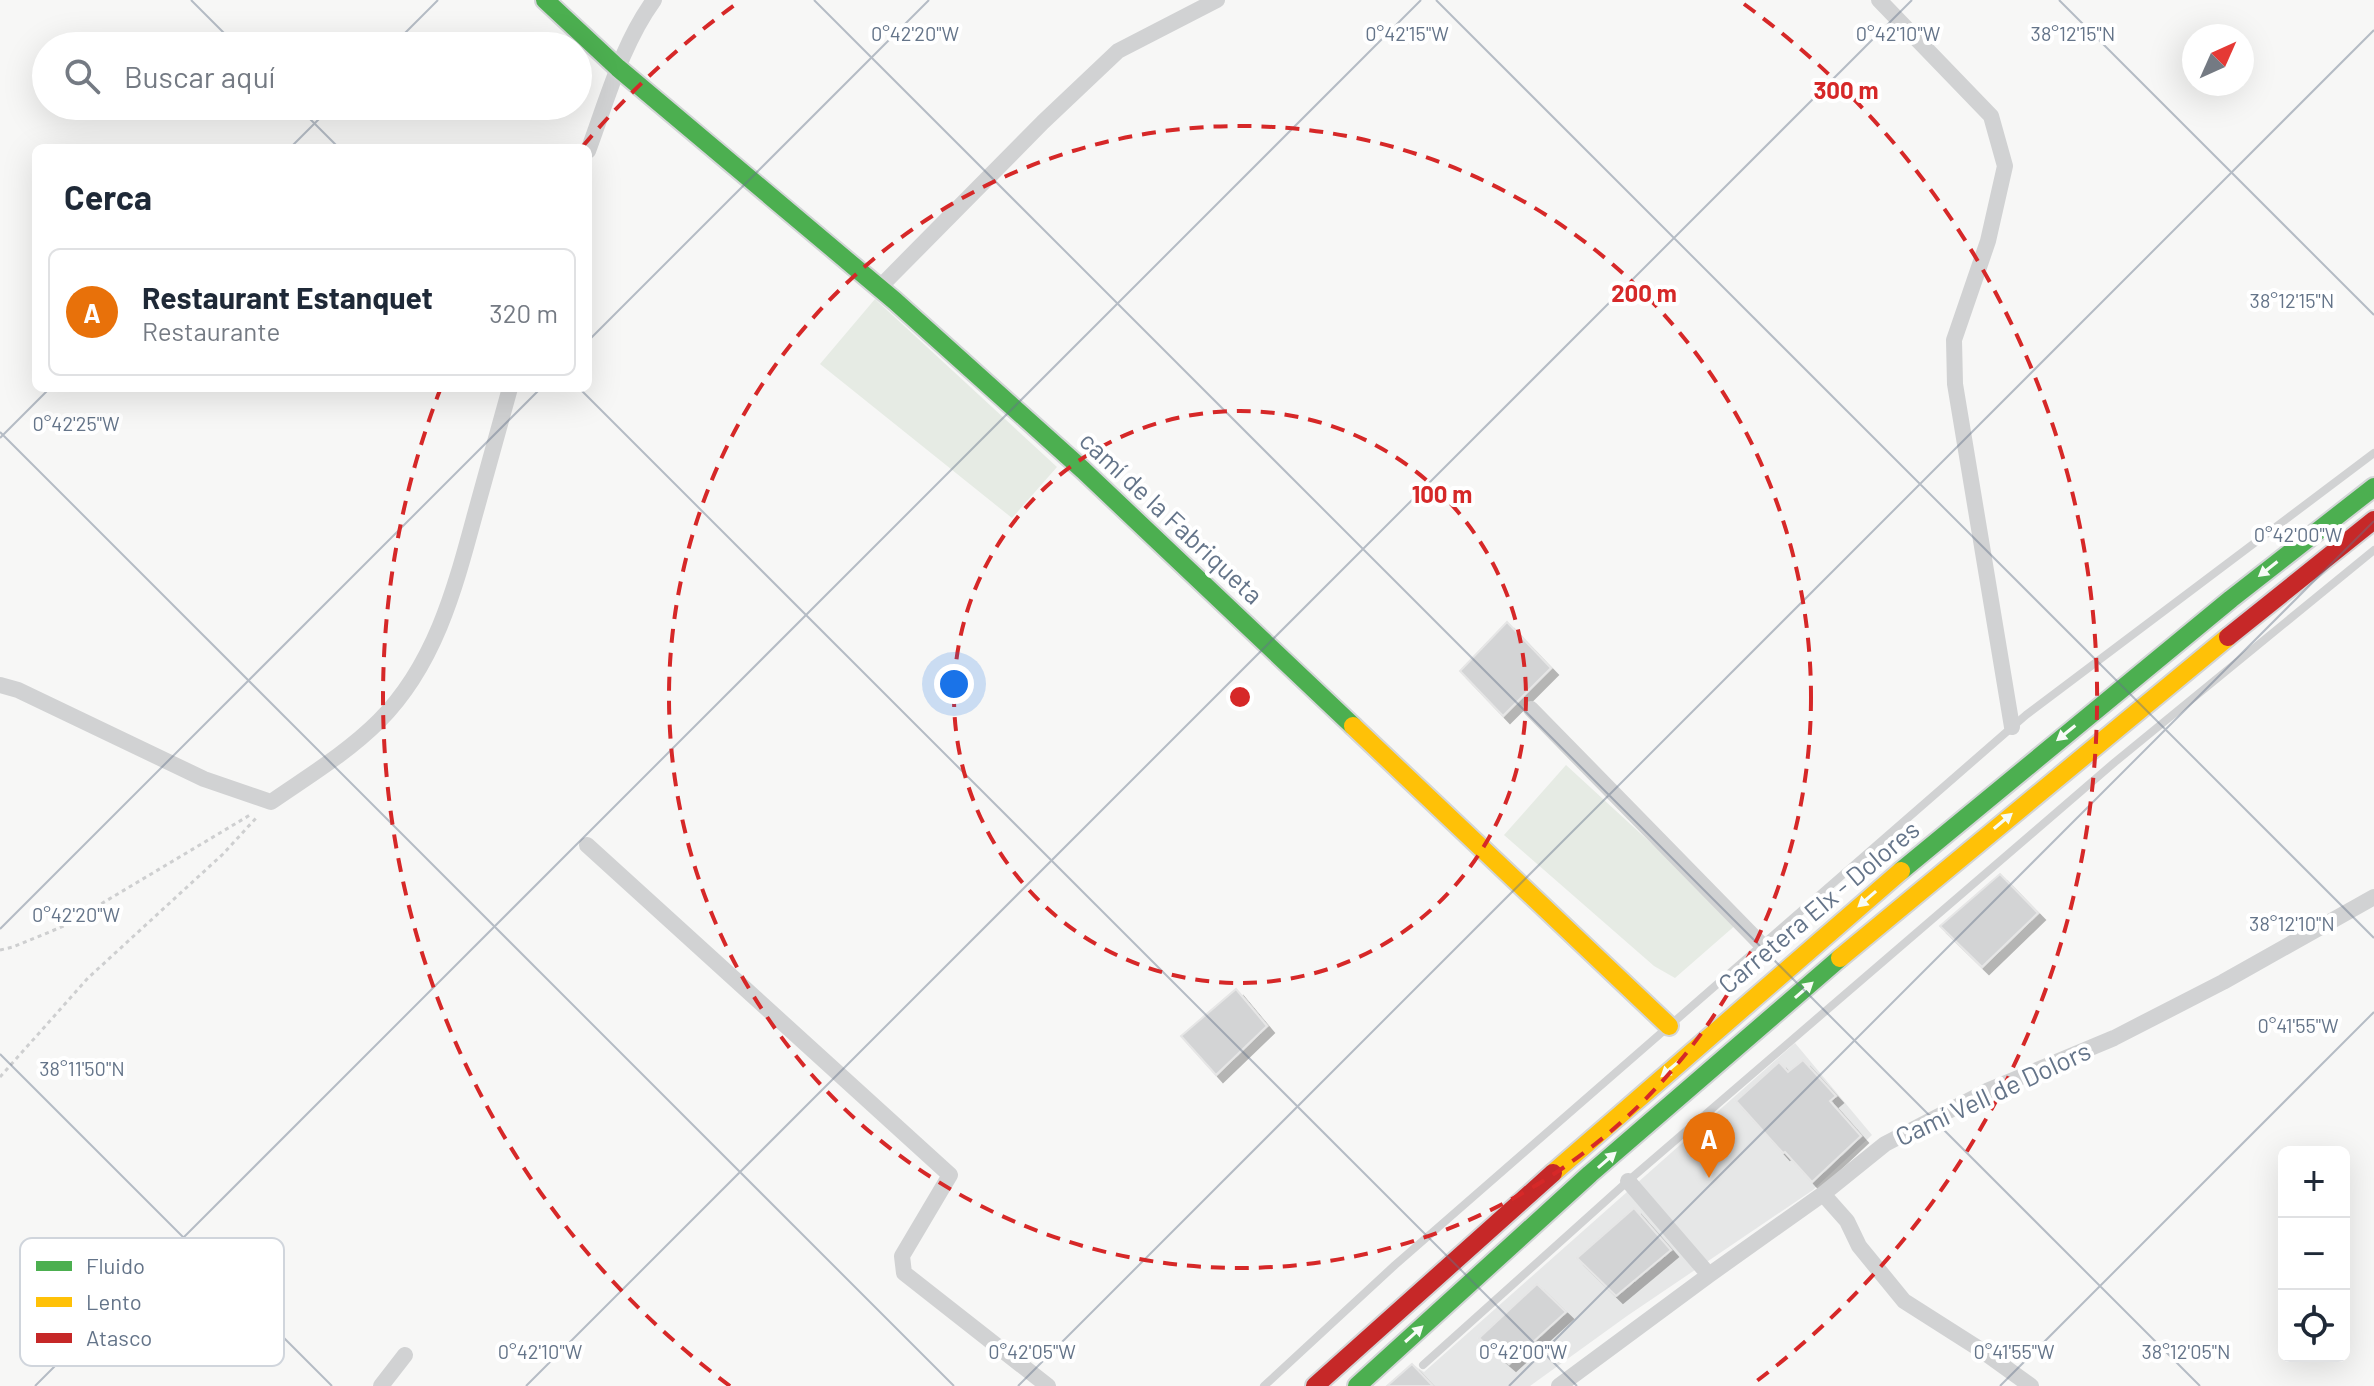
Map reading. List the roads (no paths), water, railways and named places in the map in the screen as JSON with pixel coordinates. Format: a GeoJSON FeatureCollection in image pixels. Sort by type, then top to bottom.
{"type":"FeatureCollection","features":[{"type":"Feature","properties":{"kind":"main road","name":"camí de la Fabriqueta"},"geometry":{"type":"LineString","coordinates":[[545,0],[579,32]]}},
{"type":"Feature","properties":{"kind":"main road","name":"camí de la Fabriqueta"},"geometry":{"type":"LineString","coordinates":[[592,44],[879,288],[1083,470],[1669,1026]]}},
{"type":"Feature","properties":{"kind":"main road","name":"Carretera Elx - Dolores"},"geometry":{"type":"LineString","coordinates":[[1315,1386],[1640,1095],[1878,890],[2225,604],[2374,487]]}},
{"type":"Feature","properties":{"kind":"main road","name":"Carretera Elx - Dolores"},"geometry":{"type":"LineString","coordinates":[[1357,1386],[1590,1174],[1900,907],[2374,520]]}},
{"type":"Feature","properties":{"kind":"street"},"geometry":{"type":"LineString","coordinates":[[591,144],[618,68],[640,20],[654,0]]}},
{"type":"Feature","properties":{"kind":"street"},"geometry":{"type":"LineString","coordinates":[[879,288],[1118,51],[1217,0]]}},
{"type":"Feature","properties":{"kind":"street"},"geometry":{"type":"LineString","coordinates":[[1879,0],[1991,116],[2005,166],[1988,241],[1954,340],[1955,384],[2012,727]]}},
{"type":"Feature","properties":{"kind":"street"},"geometry":{"type":"LineString","coordinates":[[0,685],[18,690],[204,779],[271,802],[345,750],[378,722],[407,688],[428,652],[454,592],[509,392]]}},
{"type":"Feature","properties":{"kind":"street"},"geometry":{"type":"LineString","coordinates":[[1531,709],[1762,945]]}},
{"type":"Feature","properties":{"kind":"street"},"geometry":{"type":"LineString","coordinates":[[587,845],[950,1175],[902,1256],[904,1273],[1048,1386]]}},
{"type":"Feature","properties":{"kind":"street","name":"Camí Vell de Dolors"},"geometry":{"type":"LineString","coordinates":[[1559,1386],[1823,1194],[1885,1144],[1987,1091],[2114,1038],[2223,982],[2374,897]]}},
{"type":"Feature","properties":{"kind":"street"},"geometry":{"type":"LineString","coordinates":[[1628,1181],[1709,1275]]}},
{"type":"Feature","properties":{"kind":"street"},"geometry":{"type":"LineString","coordinates":[[1823,1194],[1847,1221],[1859,1246],[1904,1301],[2031,1386]]}},
{"type":"Feature","properties":{"kind":"street"},"geometry":{"type":"LineString","coordinates":[[381,1386],[405,1355]]}},
{"type":"Feature","properties":{"kind":"lane"},"geometry":{"type":"LineString","coordinates":[[1264,1386],[1395,1265],[2012,727],[2374,453]]}},
{"type":"Feature","properties":{"kind":"lane"},"geometry":{"type":"LineString","coordinates":[[1423,1365],[1628,1181],[2115,762],[2374,550]]}},
{"type":"Feature","properties":{"kind":"place","name":"Restaurant Estanquet"},"geometry":{"type":"Point","coordinates":[1709,1178]}}]}
